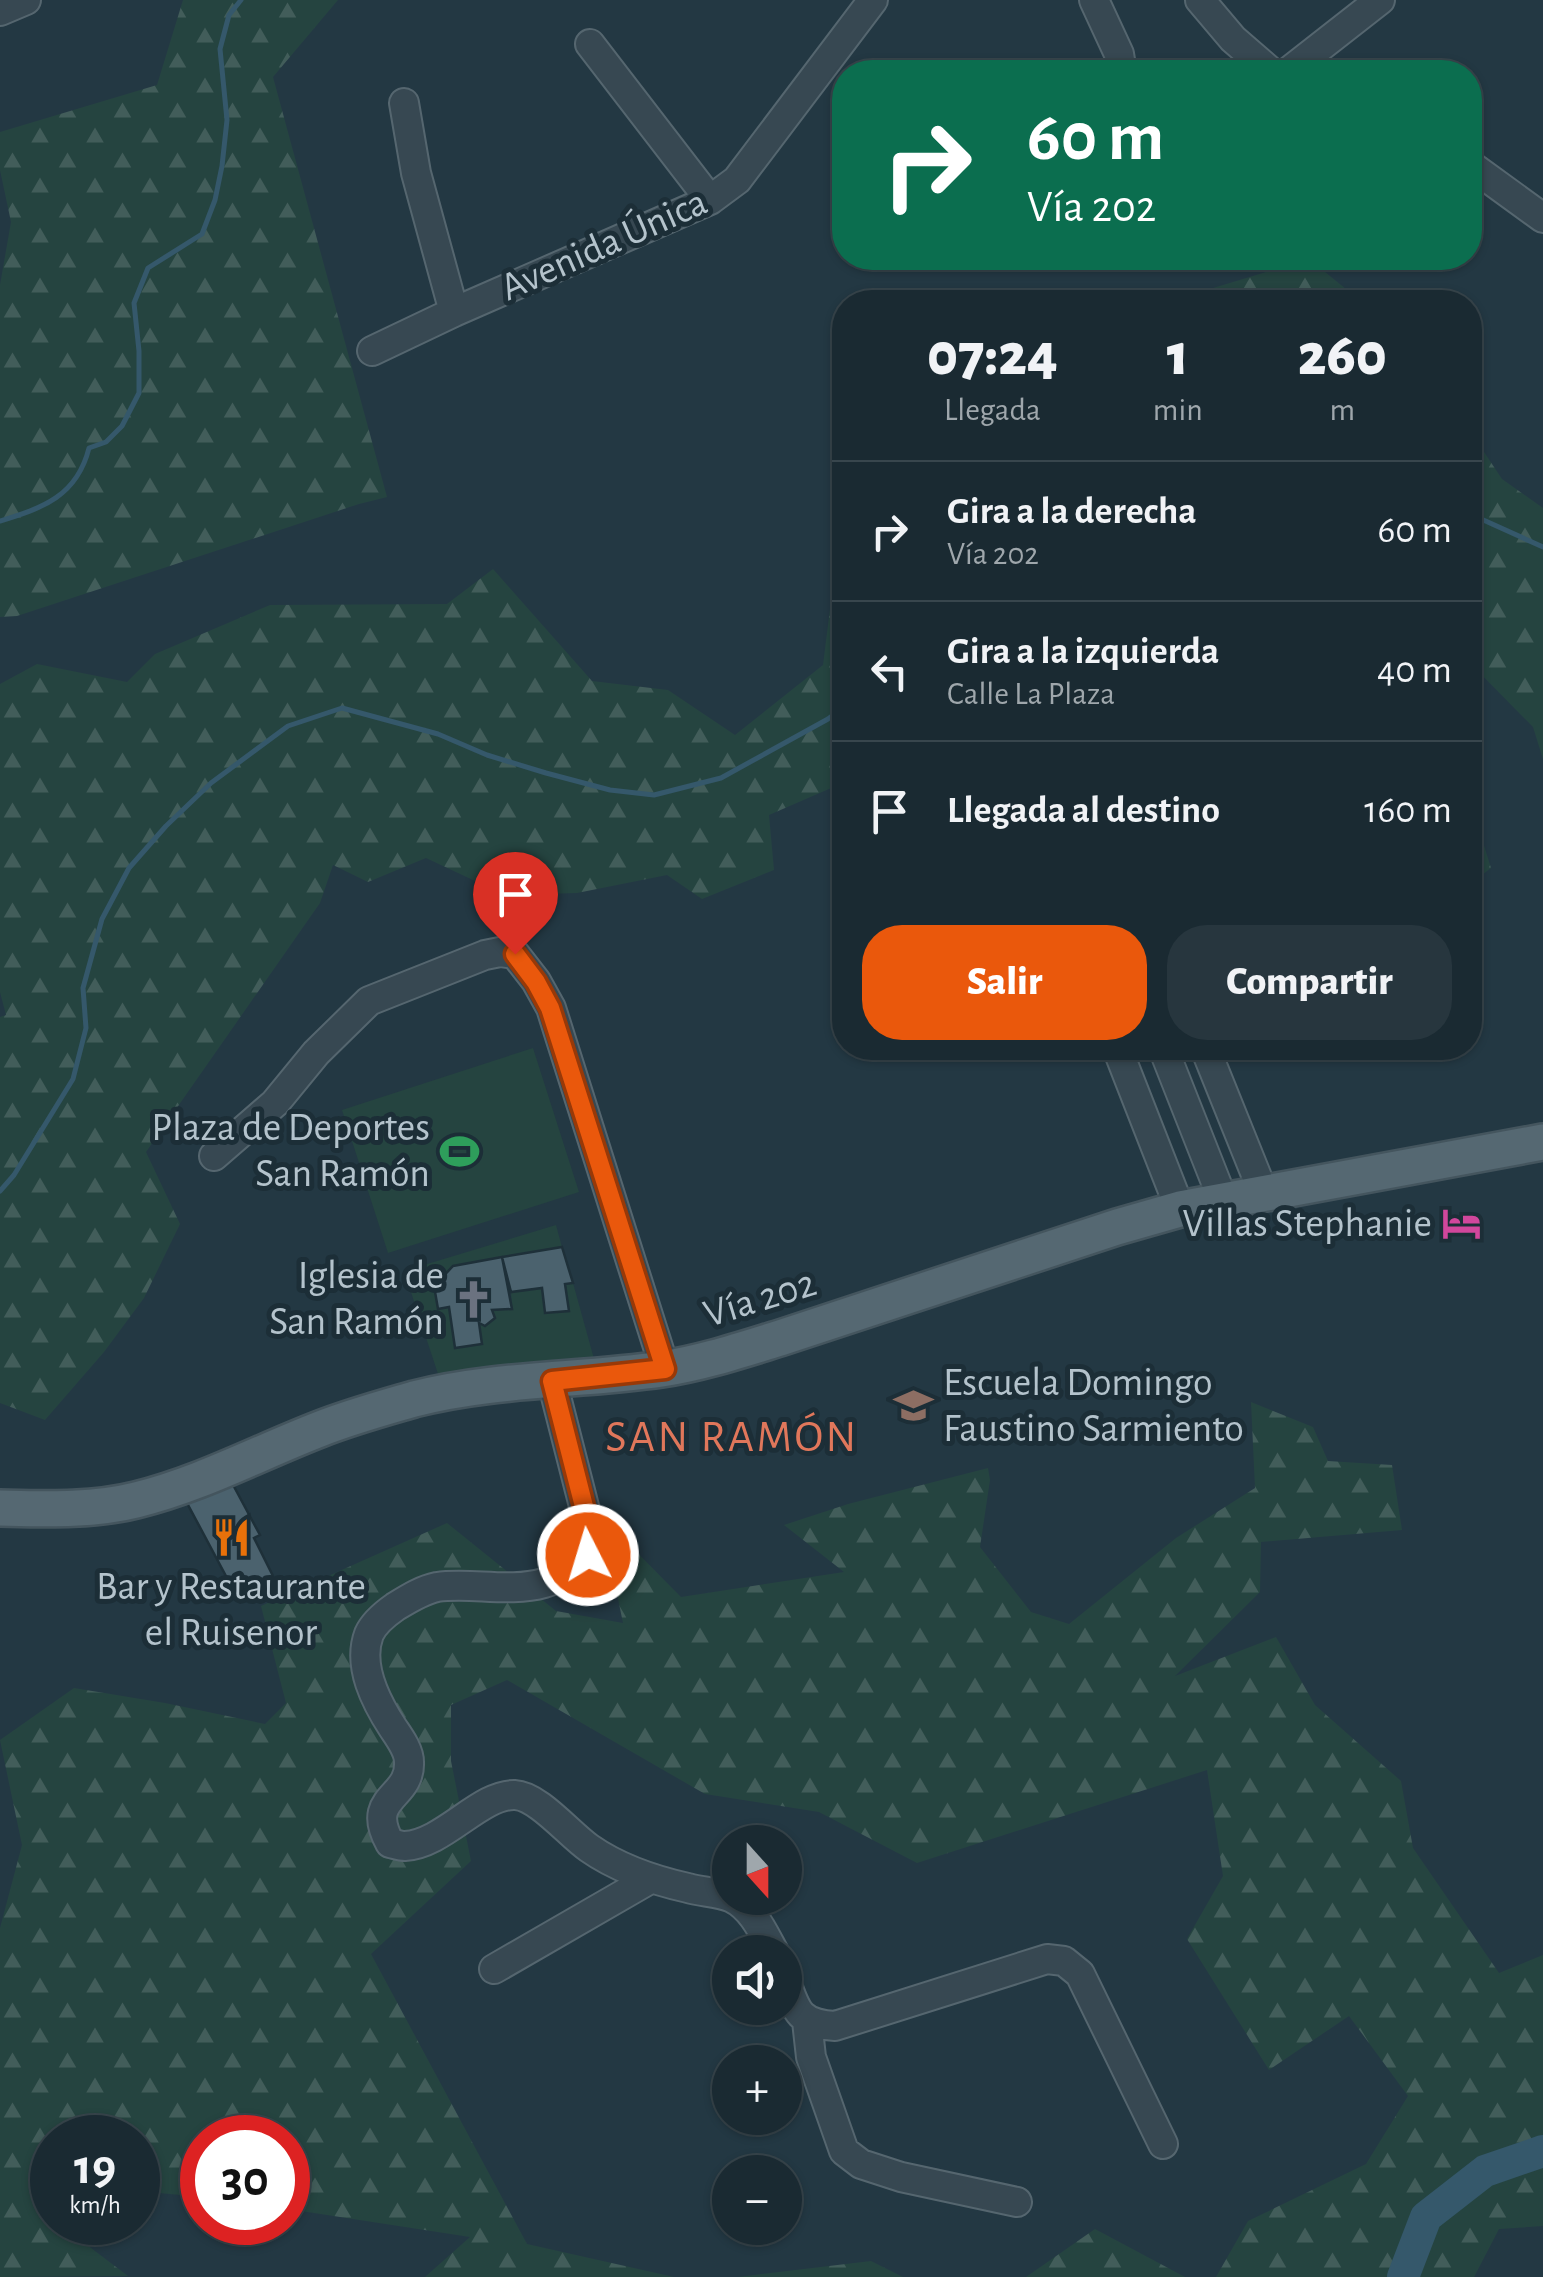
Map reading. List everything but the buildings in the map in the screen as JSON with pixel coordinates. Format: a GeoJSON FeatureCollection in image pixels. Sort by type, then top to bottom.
{"type":"FeatureCollection","features":[{"type":"Feature","properties":{"kind":"main road","name":"Vía 202"},"geometry":{"type":"LineString","coordinates":[[0,1508],[60,1509],[132,1501],[194,1483],[322,1428],[416,1399],[483,1384],[665,1369],[726,1355],[1180,1209],[1543,1142]]}},
{"type":"Feature","properties":{"kind":"street","name":"Avenida Única"},"geometry":{"type":"LineString","coordinates":[[372,351],[725,191],[873,0]]}},
{"type":"Feature","properties":{"kind":"street"},"geometry":{"type":"LineString","coordinates":[[1094,0],[1120,60]]}},
{"type":"Feature","properties":{"kind":"street"},"geometry":{"type":"LineString","coordinates":[[1200,0],[1233,39],[1258,60]]}},
{"type":"Feature","properties":{"kind":"street"},"geometry":{"type":"LineString","coordinates":[[1303,60],[1380,0]]}},
{"type":"Feature","properties":{"kind":"street"},"geometry":{"type":"LineString","coordinates":[[590,44],[710,200]]}},
{"type":"Feature","properties":{"kind":"street"},"geometry":{"type":"LineString","coordinates":[[404,104],[416,173],[454,312]]}},
{"type":"Feature","properties":{"kind":"street"},"geometry":{"type":"LineString","coordinates":[[1482,174],[1543,218]]}},
{"type":"Feature","properties":{"kind":"street"},"geometry":{"type":"LineString","coordinates":[[214,1156],[275,1104],[316,1052],[369,1001],[485,955],[515,954],[550,1008],[665,1369]]}},
{"type":"Feature","properties":{"kind":"street"},"geometry":{"type":"LineString","coordinates":[[1123,1060],[1180,1209]]}},
{"type":"Feature","properties":{"kind":"street"},"geometry":{"type":"LineString","coordinates":[[1168,1060],[1224,1200]]}},
{"type":"Feature","properties":{"kind":"street"},"geometry":{"type":"LineString","coordinates":[[1210,1060],[1262,1192]]}},
{"type":"Feature","properties":{"kind":"street"},"geometry":{"type":"LineString","coordinates":[[552,1381],[589,1526],[588,1555],[572,1571],[542,1584],[436,1588],[412,1596],[383,1615],[370,1634],[366,1654],[368,1676],[376,1702],[410,1761],[405,1780],[381,1814],[380,1826],[390,1843],[405,1846],[449,1828],[492,1800],[514,1795],[531,1799],[605,1859],[650,1879],[734,1899],[758,1922],[765,1935]]}},
{"type":"Feature","properties":{"kind":"street"},"geometry":{"type":"LineString","coordinates":[[494,1969],[650,1879]]}},
{"type":"Feature","properties":{"kind":"street"},"geometry":{"type":"LineString","coordinates":[[807,2021],[835,2026],[1047,1959],[1064,1962],[1080,1974],[1163,2144]]}},
{"type":"Feature","properties":{"kind":"street"},"geometry":{"type":"LineString","coordinates":[[802,2016],[807,2021],[811,2057],[844,2151],[861,2164],[901,2177],[1016,2202]]}},
{"type":"Feature","properties":{"kind":"green space"},"geometry":{"type":"Polygon","coordinates":[[[183,0],[338,0],[273,77],[387,497],[17,616],[0,617],[0,285],[11,222],[0,170],[0,132],[157,85],[183,0]]]}},
{"type":"Feature","properties":{"kind":"green space"},"geometry":{"type":"Polygon","coordinates":[[[1273,270],[1323,270],[1347,290],[1206,290],[1273,270]]]}},
{"type":"Feature","properties":{"kind":"green space"},"geometry":{"type":"Polygon","coordinates":[[[1482,449],[1502,479],[1543,508],[1543,759],[1533,727],[1482,675],[1482,449]]]}},
{"type":"Feature","properties":{"kind":"green space"},"geometry":{"type":"Polygon","coordinates":[[[493,569],[592,681],[668,690],[735,735],[823,665],[832,593],[832,788],[769,815],[774,870],[702,899],[667,875],[577,893],[505,895],[426,858],[368,882],[333,865],[320,903],[146,1152],[180,1224],[144,1298],[45,1420],[0,1403],[0,1017],[6,1015],[0,992],[0,684],[37,664],[127,682],[155,654],[270,605],[447,604],[493,569]]]}},
{"type":"Feature","properties":{"kind":"green space"},"geometry":{"type":"Polygon","coordinates":[[[1482,839],[1491,868],[1482,875],[1482,839]]]}},
{"type":"Feature","properties":{"kind":"green space","name":"Plaza de Deportes San Ramón"},"geometry":{"type":"Polygon","coordinates":[[[533,1048],[579,1192],[388,1253],[342,1110],[533,1048]]]}},
{"type":"Feature","properties":{"kind":"green space"},"geometry":{"type":"Polygon","coordinates":[[[556,1225],[562,1247],[453,1266],[434,1286],[438,1308],[449,1307],[456,1348],[482,1344],[479,1323],[485,1326],[495,1318],[492,1310],[512,1308],[511,1292],[542,1288],[545,1313],[569,1311],[565,1284],[573,1283],[596,1366],[441,1383],[404,1271],[556,1225]]]}},
{"type":"Feature","properties":{"kind":"green space"},"geometry":{"type":"Polygon","coordinates":[[[1251,1402],[1313,1427],[1328,1461],[1392,1465],[1402,1530],[1261,1542],[1260,1592],[1175,1676],[1276,1637],[1315,1705],[1401,1781],[1413,1848],[1499,1973],[1543,1955],[1543,2226],[1499,2229],[1474,2277],[1216,2277],[1248,2221],[1366,2164],[1408,2096],[1349,2016],[1269,2070],[1187,1939],[1223,1876],[1207,1770],[917,1863],[819,1812],[705,1794],[507,1680],[451,1705],[451,1761],[471,1861],[371,1954],[527,2244],[674,2277],[425,2277],[470,2237],[310,2212],[310,2115],[180,2115],[180,2195],[160,2193],[160,2115],[30,2115],[30,2245],[87,2245],[128,2276],[0,2277],[0,1928],[22,1845],[0,1740],[74,1688],[265,1724],[286,1703],[261,1606],[447,1523],[556,1611],[623,1623],[601,1516],[681,1597],[844,1572],[784,1525],[848,1504],[988,1468],[990,1480],[980,1547],[1031,1612],[1069,1624],[1176,1538],[1255,1488],[1251,1402]]]}},
{"type":"Feature","properties":{"kind":"green space"},"geometry":{"type":"Polygon","coordinates":[[[1095,2229],[1185,2277],[1026,2277],[1095,2229]]]}},
{"type":"Feature","properties":{"kind":"green space"},"geometry":{"type":"Polygon","coordinates":[[[871,2261],[903,2277],[738,2277],[871,2261]]]}},
{"type":"Feature","properties":{"kind":"waterway"},"geometry":{"type":"LineString","coordinates":[[0,521],[44,505],[67,489],[89,448],[106,442],[122,426],[139,393],[134,303],[148,268],[202,234],[215,200],[227,120],[220,49],[229,15],[241,0]]}},
{"type":"Feature","properties":{"kind":"waterway"},"geometry":{"type":"LineString","coordinates":[[1482,519],[1543,547]]}},
{"type":"Feature","properties":{"kind":"waterway"},"geometry":{"type":"LineString","coordinates":[[0,1191],[73,1079],[86,1028],[83,988],[102,919],[129,868],[211,783],[288,726],[342,708],[438,734],[487,755],[546,773],[610,790],[654,795],[721,778],[832,716]]}},
{"type":"Feature","properties":{"kind":"waterway"},"geometry":{"type":"LineString","coordinates":[[1403,2277],[1426,2217],[1485,2171],[1543,2151]]}},
{"type":"Feature","properties":{"kind":"place","name":"Plaza de Deportes San Ramón"},"geometry":{"type":"Point","coordinates":[460,1151]}},
{"type":"Feature","properties":{"kind":"place","name":"Villas Stephanie"},"geometry":{"type":"Point","coordinates":[1462,1224]}},
{"type":"Feature","properties":{"kind":"place","name":"Iglesia de San Ramón"},"geometry":{"type":"Point","coordinates":[474,1299]}},
{"type":"Feature","properties":{"kind":"place","name":"Escuela Domingo Faustino Sarmiento"},"geometry":{"type":"Point","coordinates":[913,1406]}},
{"type":"Feature","properties":{"kind":"place","name":"Bar y Restaurante el Ruisenor"},"geometry":{"type":"Point","coordinates":[231,1537]}},
{"type":"Feature","properties":{"kind":"district","name":"SAN RAMÓN"},"geometry":{"type":"Point","coordinates":[732,1437]}},
{"type":"Feature","properties":{"kind":"route"},"geometry":{"type":"LineString","coordinates":[[515,954],[550,1008],[665,1369],[552,1381],[589,1526],[588,1555]]}}]}
